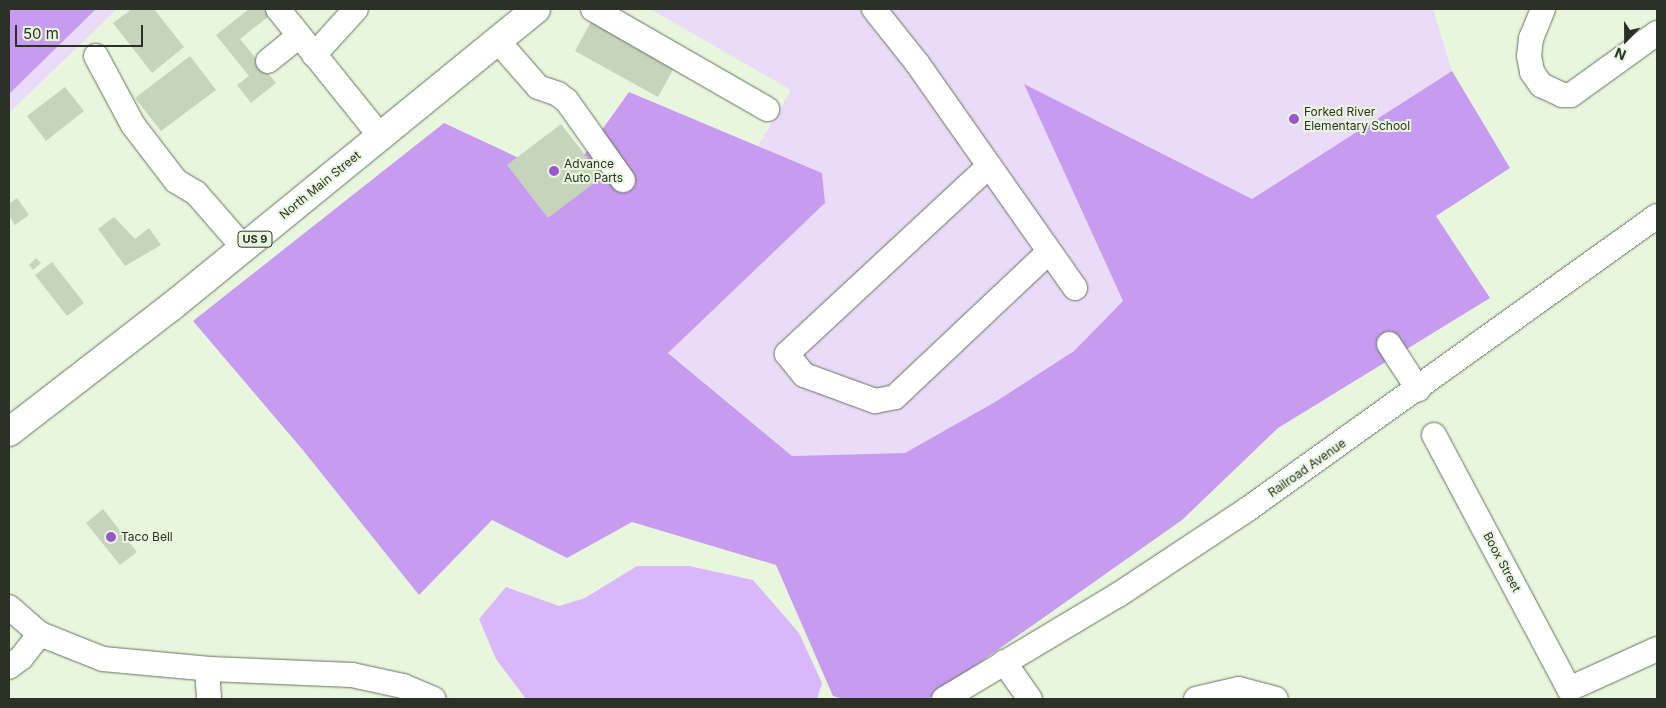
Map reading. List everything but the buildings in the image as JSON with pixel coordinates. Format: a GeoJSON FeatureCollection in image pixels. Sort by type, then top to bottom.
{"type":"FeatureCollection","features":[{"type":"Feature","properties":{"kind":"highway","name":"North Main Street"},"geometry":{"type":"LineString","coordinates":[[9,432],[244,248],[536,9]]}},
{"type":"Feature","properties":{"kind":"street"},"geometry":{"type":"LineString","coordinates":[[314,55],[356,9]]}},
{"type":"Feature","properties":{"kind":"street"},"geometry":{"type":"LineString","coordinates":[[593,9],[767,109]]}},
{"type":"Feature","properties":{"kind":"street"},"geometry":{"type":"LineString","coordinates":[[874,9],[989,166],[1075,288]]}},
{"type":"Feature","properties":{"kind":"street"},"geometry":{"type":"LineString","coordinates":[[1543,9],[1531,38],[1528,56],[1532,72],[1541,85],[1562,95],[1571,95],[1657,33]]}},
{"type":"Feature","properties":{"kind":"street"},"geometry":{"type":"LineString","coordinates":[[285,11],[299,36],[380,136]]}},
{"type":"Feature","properties":{"kind":"street"},"geometry":{"type":"LineString","coordinates":[[268,61],[299,36]]}},
{"type":"Feature","properties":{"kind":"street"},"geometry":{"type":"LineString","coordinates":[[497,40],[538,88],[558,94],[567,101],[622,180]]}},
{"type":"Feature","properties":{"kind":"street"},"geometry":{"type":"LineString","coordinates":[[96,56],[132,125],[176,181],[196,193],[244,248]]}},
{"type":"Feature","properties":{"kind":"street"},"geometry":{"type":"LineString","coordinates":[[989,166],[787,354],[804,376],[875,401],[896,397],[1049,252]]}},
{"type":"Feature","properties":{"kind":"street","name":"Railroad Avenue"},"geometry":{"type":"LineString","coordinates":[[944,699],[1126,590],[1418,390],[1657,216]]}},
{"type":"Feature","properties":{"kind":"street"},"geometry":{"type":"LineString","coordinates":[[1389,344],[1418,390]]}},
{"type":"Feature","properties":{"kind":"street","name":"Boox Street"},"geometry":{"type":"LineString","coordinates":[[1434,435],[1569,689],[1657,649]]}},
{"type":"Feature","properties":{"kind":"street"},"geometry":{"type":"LineString","coordinates":[[9,606],[40,634],[103,659],[207,669],[352,675],[403,686],[433,699]]}},
{"type":"Feature","properties":{"kind":"street"},"geometry":{"type":"LineString","coordinates":[[9,667],[21,658],[40,634]]}},
{"type":"Feature","properties":{"kind":"street"},"geometry":{"type":"LineString","coordinates":[[1004,662],[1030,699]]}},
{"type":"Feature","properties":{"kind":"street"},"geometry":{"type":"LineString","coordinates":[[207,669],[209,699]]}},
{"type":"Feature","properties":{"kind":"street"},"geometry":{"type":"LineString","coordinates":[[1196,699],[1239,689],[1276,699]]}},
{"type":"Feature","properties":{"kind":"shaded area"},"geometry":{"type":"Polygon","coordinates":[[[9,9],[117,9],[9,113],[9,9]]]}},
{"type":"Feature","properties":{"kind":"shaded area"},"geometry":{"type":"Polygon","coordinates":[[[9,9],[96,9],[9,94],[9,9]]]}},
{"type":"Feature","properties":{"kind":"shaded area"},"geometry":{"type":"Polygon","coordinates":[[[650,9],[1433,9],[1452,71],[1252,199],[1025,85],[1123,301],[1074,351],[995,402],[905,453],[792,456],[668,352],[825,203],[822,173],[758,146],[791,90],[650,9]]]}},
{"type":"Feature","properties":{"kind":"shaded area"},"geometry":{"type":"Polygon","coordinates":[[[1452,71],[1510,168],[1436,216],[1490,298],[1278,428],[1182,520],[928,699],[843,699],[833,696],[776,565],[632,522],[567,558],[492,520],[419,595],[302,449],[193,321],[444,123],[566,180],[629,92],[822,173],[825,203],[668,353],[792,456],[905,453],[995,402],[1074,351],[1123,301],[1024,84],[1252,199],[1452,71]]]}},
{"type":"Feature","properties":{"kind":"shaded area"},"geometry":{"type":"Polygon","coordinates":[[[637,566],[689,566],[753,580],[799,633],[822,683],[817,699],[526,699],[496,659],[479,619],[506,587],[559,606],[585,598],[637,566]]]}},
{"type":"Feature","properties":{"kind":"place","name":"Forked River Elementary School"},"geometry":{"type":"Point","coordinates":[1294,119]}},
{"type":"Feature","properties":{"kind":"place","name":"Advance Auto Parts"},"geometry":{"type":"Point","coordinates":[554,171]}},
{"type":"Feature","properties":{"kind":"place","name":"Taco Bell"},"geometry":{"type":"Point","coordinates":[111,537]}}]}
